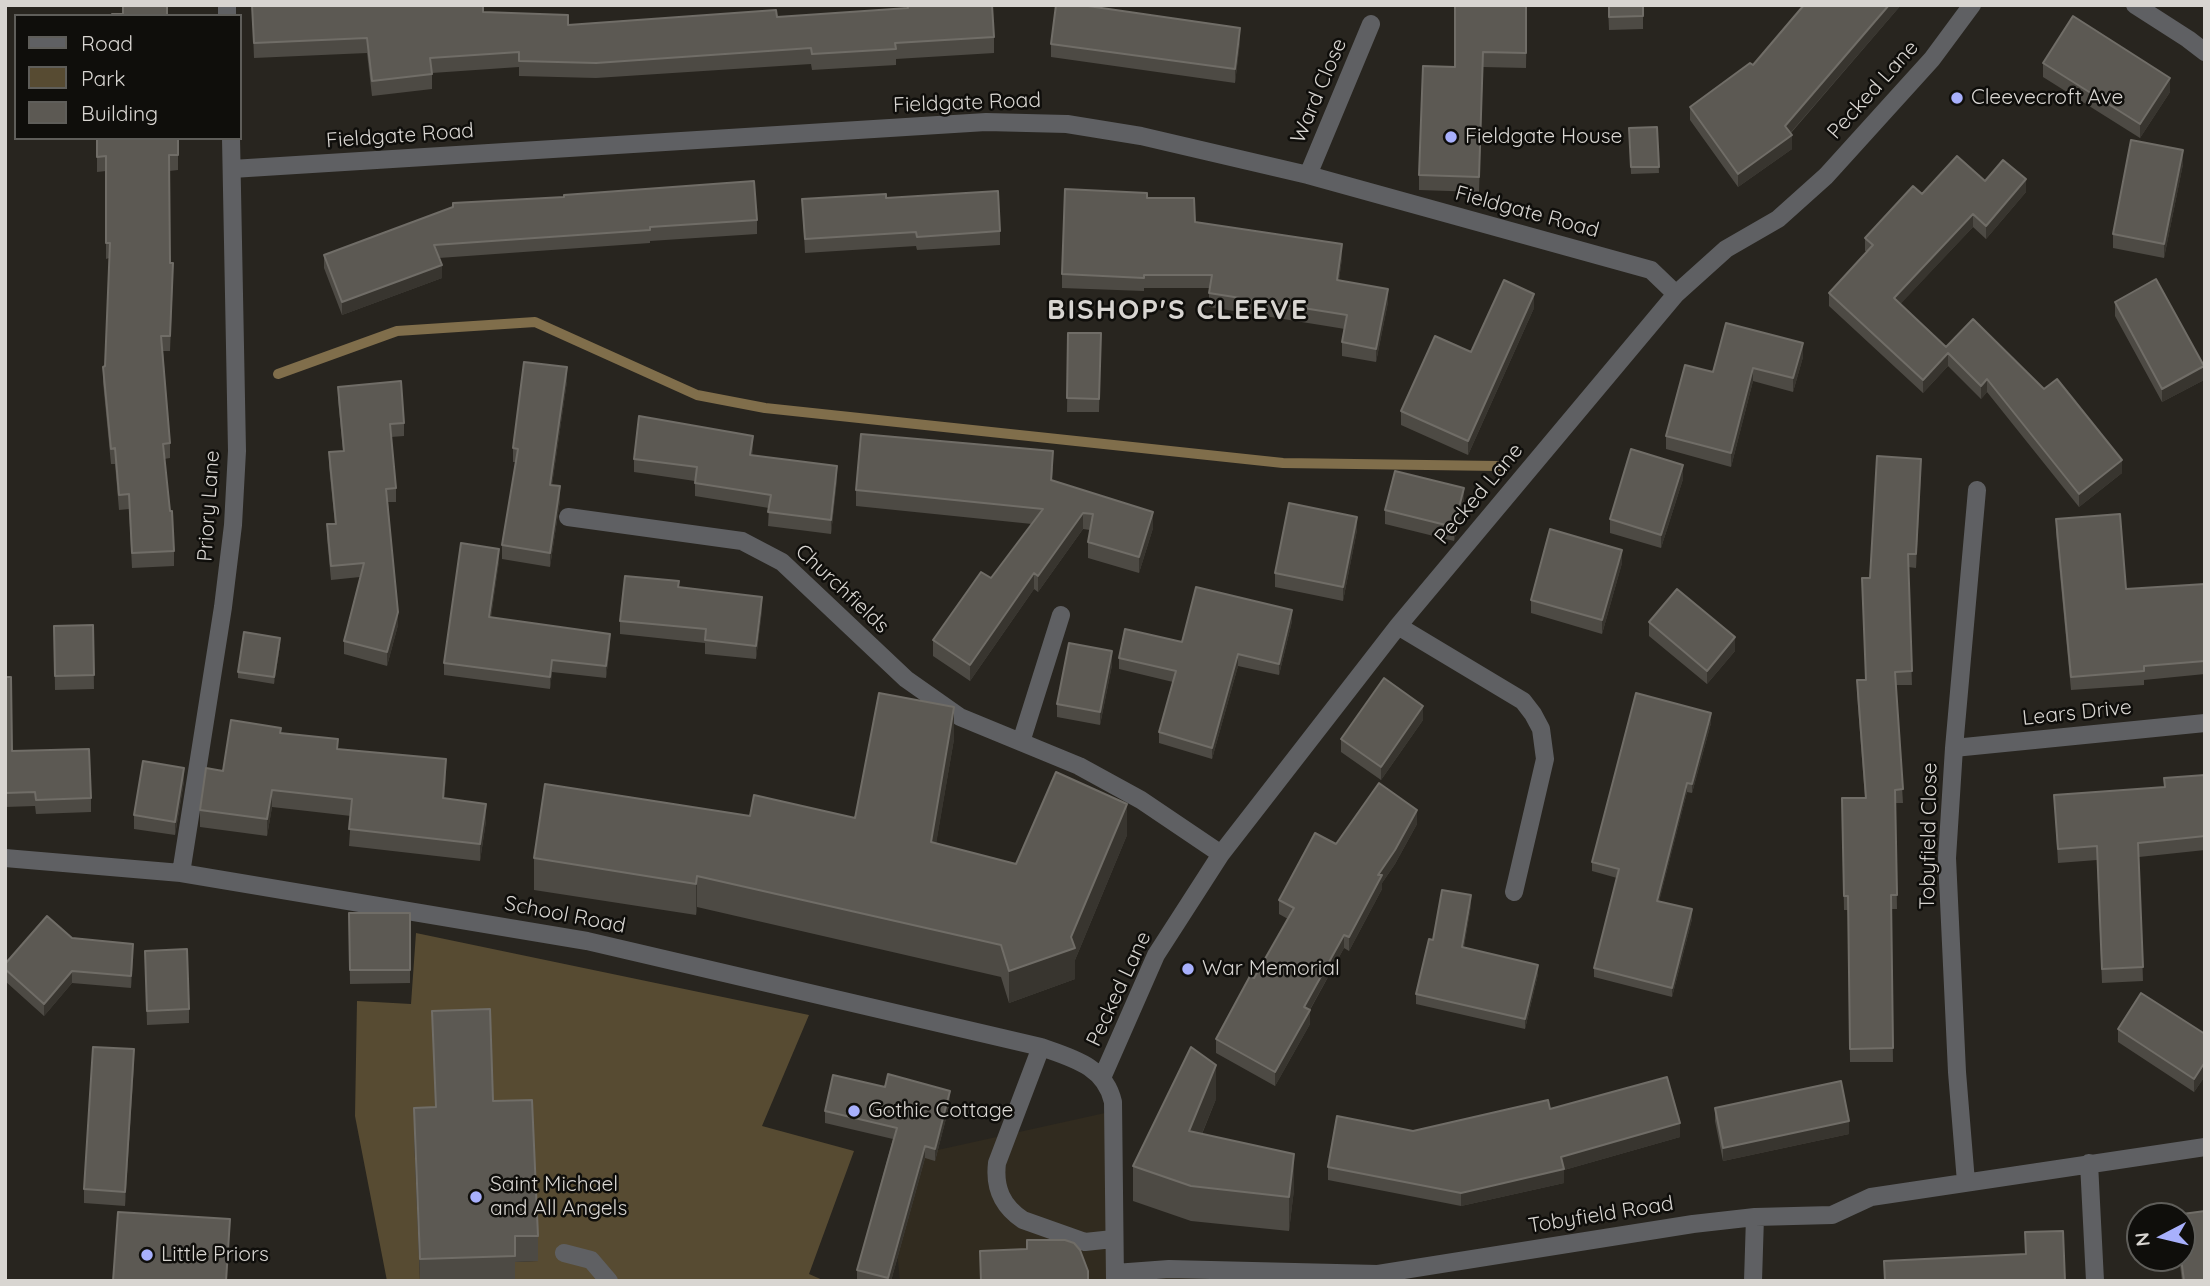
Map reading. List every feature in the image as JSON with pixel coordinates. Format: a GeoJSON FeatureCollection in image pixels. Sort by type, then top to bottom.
{"type":"FeatureCollection","features":[{"type":"Feature","properties":{"kind":"street","name":"Pecked Lane"},"geometry":{"type":"LineString","coordinates":[[1102,1077],[1156,955],[1222,854],[1398,626],[1676,294],[1726,249],[1778,219],[1826,176],[1932,60],[1972,5]]}},
{"type":"Feature","properties":{"kind":"street"},"geometry":{"type":"LineString","coordinates":[[2136,5],[2205,52]]}},
{"type":"Feature","properties":{"kind":"street","name":"Ward Close"},"geometry":{"type":"LineString","coordinates":[[1308,175],[1371,24]]}},
{"type":"Feature","properties":{"kind":"street","name":"Fieldgate Road"},"geometry":{"type":"LineString","coordinates":[[232,169],[986,121],[1067,124],[1141,136],[1308,175],[1651,270],[1676,294]]}},
{"type":"Feature","properties":{"kind":"street","name":"Priory Lane"},"geometry":{"type":"LineString","coordinates":[[181,873],[223,607],[233,525],[237,451],[231,140]]}},
{"type":"Feature","properties":{"kind":"street","name":"Tobyfield Close"},"geometry":{"type":"LineString","coordinates":[[1966,1182],[1957,1072],[1947,858],[1977,490]]}},
{"type":"Feature","properties":{"kind":"street","name":"Churchfields"},"geometry":{"type":"LineString","coordinates":[[568,517],[742,541],[782,562],[906,679],[960,717],[1079,766],[1141,800],[1222,854]]}},
{"type":"Feature","properties":{"kind":"street"},"geometry":{"type":"LineString","coordinates":[[1021,742],[1061,615]]}},
{"type":"Feature","properties":{"kind":"street"},"geometry":{"type":"LineString","coordinates":[[1398,626],[1523,701],[1541,729],[1545,759],[1514,892]]}},
{"type":"Feature","properties":{"kind":"street","name":"Lears Drive"},"geometry":{"type":"LineString","coordinates":[[1954,748],[2205,723]]}},
{"type":"Feature","properties":{"kind":"street","name":"School Road"},"geometry":{"type":"LineString","coordinates":[[5,858],[181,873],[587,941],[1041,1047],[1079,1060],[1102,1077]]}},
{"type":"Feature","properties":{"kind":"street"},"geometry":{"type":"LineString","coordinates":[[1041,1047],[997,1163],[996,1175],[1001,1199],[1023,1220],[1085,1242],[1113,1239]]}},
{"type":"Feature","properties":{"kind":"street"},"geometry":{"type":"LineString","coordinates":[[1102,1077],[1111,1094],[1114,1111],[1115,1277]]}},
{"type":"Feature","properties":{"kind":"street","name":"Tobyfield Road"},"geometry":{"type":"LineString","coordinates":[[1115,1277],[1169,1269],[1378,1274],[1585,1240],[1755,1217],[1832,1216],[1871,1197],[2205,1147]]}},
{"type":"Feature","properties":{"kind":"street"},"geometry":{"type":"LineString","coordinates":[[2089,1163],[2095,1281]]}},
{"type":"Feature","properties":{"kind":"street"},"geometry":{"type":"LineString","coordinates":[[1753,1281],[1755,1217]]}},
{"type":"Feature","properties":{"kind":"street"},"geometry":{"type":"LineString","coordinates":[[564,1254],[591,1260],[609,1281]]}},
{"type":"Feature","properties":{"kind":"shaded area"},"geometry":{"type":"Polygon","coordinates":[[[1114,1111],[1115,1273],[1271,1281],[900,1281],[888,1161],[1114,1111]]]}},
{"type":"Feature","properties":{"kind":"green space"},"geometry":{"type":"Polygon","coordinates":[[[416,933],[809,1015],[762,1126],[854,1151],[809,1274],[825,1281],[515,1281],[515,1262],[538,1261],[436,1133],[414,1134],[420,1281],[387,1281],[355,1116],[357,1001],[411,1004],[416,933]]]}},
{"type":"Feature","properties":{"kind":"building"},"geometry":{"type":"Polygon","coordinates":[[[123,5],[167,5],[167,14],[123,14],[123,5]]]}},
{"type":"Feature","properties":{"kind":"building"},"geometry":{"type":"Polygon","coordinates":[[[252,5],[483,5],[483,12],[568,15],[568,25],[776,10],[777,17],[908,8],[907,5],[992,5],[994,37],[895,43],[896,49],[812,54],[811,48],[596,63],[519,61],[519,52],[430,58],[432,74],[372,81],[367,38],[254,43],[252,5]]]}},
{"type":"Feature","properties":{"kind":"building"},"geometry":{"type":"Polygon","coordinates":[[[1056,5],[1081,5],[1240,28],[1235,69],[1051,44],[1056,5]]]}},
{"type":"Feature","properties":{"kind":"building"},"geometry":{"type":"Polygon","coordinates":[[[1526,5],[1526,53],[1483,52],[1479,177],[1419,175],[1423,66],[1455,67],[1455,6],[1526,5]]]}},
{"type":"Feature","properties":{"kind":"building"},"geometry":{"type":"Polygon","coordinates":[[[1609,5],[1643,5],[1643,16],[1609,17],[1609,5]]]}},
{"type":"Feature","properties":{"kind":"building"},"geometry":{"type":"Polygon","coordinates":[[[1804,5],[1889,5],[1785,126],[1792,135],[1738,174],[1690,107],[1750,63],[1753,65],[1804,5]]]}},
{"type":"Feature","properties":{"kind":"building"},"geometry":{"type":"Polygon","coordinates":[[[2073,16],[2170,78],[2140,124],[2043,63],[2073,16]]]}},
{"type":"Feature","properties":{"kind":"building"},"geometry":{"type":"Polygon","coordinates":[[[1657,127],[1659,167],[1631,167],[1629,128],[1657,127]]]}},
{"type":"Feature","properties":{"kind":"building"},"geometry":{"type":"Polygon","coordinates":[[[97,140],[178,140],[178,155],[169,155],[170,263],[173,263],[170,336],[161,336],[170,443],[163,444],[172,511],[174,551],[132,553],[129,494],[119,495],[115,448],[111,449],[103,367],[110,243],[106,243],[106,156],[97,157],[97,140]]]}},
{"type":"Feature","properties":{"kind":"building"},"geometry":{"type":"Polygon","coordinates":[[[2131,140],[2183,150],[2164,244],[2113,234],[2131,140]]]}},
{"type":"Feature","properties":{"kind":"building"},"geometry":{"type":"Polygon","coordinates":[[[1957,156],[1985,181],[2003,160],[2026,179],[1986,226],[1973,214],[1894,298],[1946,347],[1973,319],[2044,389],[2057,379],[2122,460],[2079,494],[1987,379],[1981,386],[1948,353],[1923,380],[1829,293],[1873,245],[1865,238],[1913,186],[1922,194],[1957,156]]]}},
{"type":"Feature","properties":{"kind":"building"},"geometry":{"type":"Polygon","coordinates":[[[754,181],[757,220],[434,245],[442,265],[342,302],[324,255],[453,207],[453,203],[564,197],[754,181]]]}},
{"type":"Feature","properties":{"kind":"building"},"geometry":{"type":"Polygon","coordinates":[[[1065,189],[1147,193],[1147,198],[1194,198],[1195,222],[1342,244],[1337,280],[1388,289],[1376,349],[1342,342],[1347,315],[1209,293],[1212,275],[1144,275],[1144,278],[1062,274],[1065,189]]]}},
{"type":"Feature","properties":{"kind":"building"},"geometry":{"type":"Polygon","coordinates":[[[998,191],[1000,231],[917,237],[916,232],[805,239],[802,199],[886,194],[886,198],[998,191]]]}},
{"type":"Feature","properties":{"kind":"building"},"geometry":{"type":"Polygon","coordinates":[[[2156,279],[2204,366],[2162,389],[2115,302],[2156,279]]]}},
{"type":"Feature","properties":{"kind":"building"},"geometry":{"type":"Polygon","coordinates":[[[1504,280],[1534,294],[1468,441],[1401,411],[1435,336],[1471,352],[1504,280]]]}},
{"type":"Feature","properties":{"kind":"building"},"geometry":{"type":"Polygon","coordinates":[[[1726,323],[1803,343],[1793,378],[1753,368],[1731,453],[1666,436],[1685,365],[1713,372],[1726,323]]]}},
{"type":"Feature","properties":{"kind":"building"},"geometry":{"type":"Polygon","coordinates":[[[1068,333],[1101,333],[1099,399],[1067,398],[1068,333]]]}},
{"type":"Feature","properties":{"kind":"building"},"geometry":{"type":"Polygon","coordinates":[[[524,362],[567,367],[550,485],[560,486],[550,553],[502,545],[518,449],[513,448],[524,362]]]}},
{"type":"Feature","properties":{"kind":"building"},"geometry":{"type":"Polygon","coordinates":[[[401,381],[404,423],[390,424],[396,488],[386,489],[398,612],[387,652],[344,641],[364,563],[331,566],[327,524],[336,524],[329,452],[344,451],[338,387],[401,381]]]}},
{"type":"Feature","properties":{"kind":"building"},"geometry":{"type":"Polygon","coordinates":[[[639,416],[753,436],[750,455],[837,466],[831,520],[768,512],[771,495],[695,483],[697,467],[634,459],[639,416]]]}},
{"type":"Feature","properties":{"kind":"building"},"geometry":{"type":"Polygon","coordinates":[[[861,434],[1053,451],[1051,480],[1153,512],[1139,557],[1088,542],[1093,514],[1083,513],[1038,576],[1034,573],[970,665],[933,640],[981,572],[991,578],[1043,509],[856,490],[861,434]]]}},
{"type":"Feature","properties":{"kind":"building"},"geometry":{"type":"Polygon","coordinates":[[[1631,449],[1683,465],[1661,535],[1610,519],[1631,449]]]}},
{"type":"Feature","properties":{"kind":"building"},"geometry":{"type":"Polygon","coordinates":[[[1877,456],[1921,459],[1916,554],[1908,554],[1912,671],[1895,672],[1903,789],[1895,790],[1897,895],[1891,895],[1893,1048],[1850,1049],[1848,896],[1844,896],[1842,798],[1866,798],[1857,680],[1866,680],[1862,578],[1870,578],[1877,456]]]}},
{"type":"Feature","properties":{"kind":"building"},"geometry":{"type":"Polygon","coordinates":[[[1395,471],[1464,488],[1454,527],[1385,510],[1395,471]]]}},
{"type":"Feature","properties":{"kind":"building"},"geometry":{"type":"Polygon","coordinates":[[[1289,503],[1357,517],[1343,587],[1275,573],[1289,503]]]}},
{"type":"Feature","properties":{"kind":"building"},"geometry":{"type":"Polygon","coordinates":[[[2120,514],[2126,589],[2205,584],[2205,661],[2144,666],[2144,671],[2071,677],[2056,519],[2120,514]]]}},
{"type":"Feature","properties":{"kind":"building"},"geometry":{"type":"Polygon","coordinates":[[[1550,529],[1622,550],[1602,620],[1531,600],[1550,529]]]}},
{"type":"Feature","properties":{"kind":"building"},"geometry":{"type":"Polygon","coordinates":[[[461,543],[499,549],[489,617],[610,634],[606,666],[552,660],[550,677],[444,663],[461,543]]]}},
{"type":"Feature","properties":{"kind":"building"},"geometry":{"type":"Polygon","coordinates":[[[625,576],[679,581],[678,587],[762,597],[756,646],[705,640],[706,629],[620,621],[625,576]]]}},
{"type":"Feature","properties":{"kind":"building"},"geometry":{"type":"Polygon","coordinates":[[[1196,587],[1292,610],[1279,664],[1238,654],[1212,748],[1159,732],[1176,671],[1119,658],[1125,629],[1182,642],[1196,587]]]}},
{"type":"Feature","properties":{"kind":"building"},"geometry":{"type":"Polygon","coordinates":[[[1677,589],[1735,637],[1707,671],[1649,622],[1677,589]]]}},
{"type":"Feature","properties":{"kind":"building"},"geometry":{"type":"Polygon","coordinates":[[[93,625],[94,675],[55,676],[54,626],[93,625]]]}},
{"type":"Feature","properties":{"kind":"building"},"geometry":{"type":"Polygon","coordinates":[[[244,632],[280,638],[274,677],[238,672],[244,632]]]}},
{"type":"Feature","properties":{"kind":"building"},"geometry":{"type":"Polygon","coordinates":[[[1069,643],[1112,651],[1100,712],[1057,704],[1069,643]]]}},
{"type":"Feature","properties":{"kind":"building"},"geometry":{"type":"Polygon","coordinates":[[[5,677],[11,677],[12,751],[89,749],[91,798],[36,800],[35,792],[5,793],[5,677]]]}},
{"type":"Feature","properties":{"kind":"building"},"geometry":{"type":"Polygon","coordinates":[[[1384,678],[1423,706],[1381,767],[1341,739],[1384,678]]]}},
{"type":"Feature","properties":{"kind":"building"},"geometry":{"type":"Polygon","coordinates":[[[879,693],[954,707],[931,842],[1016,864],[1056,772],[1127,804],[1071,937],[1075,948],[1009,971],[1001,945],[697,876],[696,884],[534,858],[545,784],[750,816],[754,795],[855,818],[879,693]]]}},
{"type":"Feature","properties":{"kind":"building"},"geometry":{"type":"Polygon","coordinates":[[[1636,693],[1711,713],[1692,784],[1687,783],[1657,901],[1692,909],[1672,988],[1594,968],[1619,869],[1592,862],[1636,693]]]}},
{"type":"Feature","properties":{"kind":"building"},"geometry":{"type":"Polygon","coordinates":[[[231,720],[281,728],[280,733],[338,739],[337,749],[446,759],[443,798],[486,804],[480,844],[349,829],[352,799],[272,790],[267,819],[200,810],[206,768],[223,771],[231,720]]]}},
{"type":"Feature","properties":{"kind":"building"},"geometry":{"type":"Polygon","coordinates":[[[143,761],[184,768],[175,822],[134,815],[143,761]]]}},
{"type":"Feature","properties":{"kind":"building"},"geometry":{"type":"Polygon","coordinates":[[[2205,775],[2205,836],[2138,843],[2143,967],[2102,969],[2097,846],[2058,849],[2054,795],[2165,787],[2164,778],[2205,775]]]}},
{"type":"Feature","properties":{"kind":"building"},"geometry":{"type":"Polygon","coordinates":[[[1379,783],[1417,810],[1378,875],[1382,875],[1349,937],[1344,935],[1304,1007],[1310,1010],[1275,1072],[1216,1039],[1250,976],[1254,978],[1294,908],[1279,900],[1315,833],[1336,844],[1379,783]]]}},
{"type":"Feature","properties":{"kind":"building"},"geometry":{"type":"Polygon","coordinates":[[[1442,890],[1471,895],[1462,947],[1538,965],[1525,1019],[1416,994],[1429,939],[1433,940],[1442,890]]]}},
{"type":"Feature","properties":{"kind":"building"},"geometry":{"type":"Polygon","coordinates":[[[349,913],[410,913],[410,970],[350,970],[349,913]]]}},
{"type":"Feature","properties":{"kind":"building"},"geometry":{"type":"Polygon","coordinates":[[[47,916],[72,938],[133,944],[131,976],[72,971],[44,1004],[5,969],[5,964],[47,916]]]}},
{"type":"Feature","properties":{"kind":"building"},"geometry":{"type":"Polygon","coordinates":[[[187,949],[189,1009],[147,1011],[145,951],[187,949]]]}},
{"type":"Feature","properties":{"kind":"building"},"geometry":{"type":"Polygon","coordinates":[[[2141,993],[2205,1034],[2205,1062],[2194,1079],[2118,1029],[2141,993]]]}},
{"type":"Feature","properties":{"kind":"building","name":"Saint Michael and All Angels"},"geometry":{"type":"Polygon","coordinates":[[[490,1009],[493,1101],[532,1100],[538,1236],[515,1236],[515,1256],[420,1259],[414,1108],[436,1107],[432,1011],[490,1009]]]}},
{"type":"Feature","properties":{"kind":"building"},"geometry":{"type":"Polygon","coordinates":[[[93,1047],[134,1049],[125,1192],[84,1189],[93,1047]]]}},
{"type":"Feature","properties":{"kind":"building"},"geometry":{"type":"Polygon","coordinates":[[[1191,1047],[1216,1065],[1189,1131],[1294,1154],[1289,1197],[1191,1186],[1133,1166],[1191,1047]]]}},
{"type":"Feature","properties":{"kind":"building"},"geometry":{"type":"Polygon","coordinates":[[[888,1074],[950,1091],[935,1149],[925,1146],[888,1278],[857,1270],[897,1128],[825,1111],[833,1075],[885,1087],[888,1074]]]}},
{"type":"Feature","properties":{"kind":"building"},"geometry":{"type":"Polygon","coordinates":[[[1667,1077],[1680,1123],[1561,1157],[1564,1169],[1461,1193],[1328,1167],[1337,1116],[1413,1131],[1548,1100],[1550,1109],[1667,1077]]]}},
{"type":"Feature","properties":{"kind":"building"},"geometry":{"type":"Polygon","coordinates":[[[1841,1081],[1849,1121],[1723,1148],[1715,1108],[1841,1081]]]}},
{"type":"Feature","properties":{"kind":"building"},"geometry":{"type":"Polygon","coordinates":[[[2205,1211],[2205,1281],[2184,1281],[2183,1272],[2196,1272],[2196,1212],[2205,1211]]]}},
{"type":"Feature","properties":{"kind":"building"},"geometry":{"type":"Polygon","coordinates":[[[118,1212],[230,1219],[226,1281],[113,1281],[118,1212]]]}},
{"type":"Feature","properties":{"kind":"building"},"geometry":{"type":"Polygon","coordinates":[[[2063,1231],[2065,1281],[1885,1281],[1884,1261],[2026,1254],[2025,1232],[2063,1231]]]}},
{"type":"Feature","properties":{"kind":"building"},"geometry":{"type":"Polygon","coordinates":[[[1027,1240],[1065,1240],[1074,1243],[1080,1250],[1088,1271],[1088,1281],[981,1281],[980,1251],[1027,1249],[1027,1240]]]}},
{"type":"Feature","properties":{"kind":"waterway"},"geometry":{"type":"LineString","coordinates":[[278,374],[397,331],[535,322],[697,395],[765,408],[1283,463],[1499,466]]}},
{"type":"Feature","properties":{"kind":"place","name":"Cleevecroft Ave"},"geometry":{"type":"Point","coordinates":[1957,98]}},
{"type":"Feature","properties":{"kind":"place","name":"Fieldgate House"},"geometry":{"type":"Point","coordinates":[1451,137]}},
{"type":"Feature","properties":{"kind":"place","name":"War Memorial"},"geometry":{"type":"Point","coordinates":[1188,969]}},
{"type":"Feature","properties":{"kind":"place","name":"Gothic Cottage"},"geometry":{"type":"Point","coordinates":[854,1111]}},
{"type":"Feature","properties":{"kind":"place","name":"Saint Michael and All Angels"},"geometry":{"type":"Point","coordinates":[476,1197]}},
{"type":"Feature","properties":{"kind":"place","name":"Little Priors"},"geometry":{"type":"Point","coordinates":[147,1255]}},
{"type":"Feature","properties":{"kind":"district","name":"BISHOP'S CLEEVE"},"geometry":{"type":"Point","coordinates":[1178,311]}}]}
